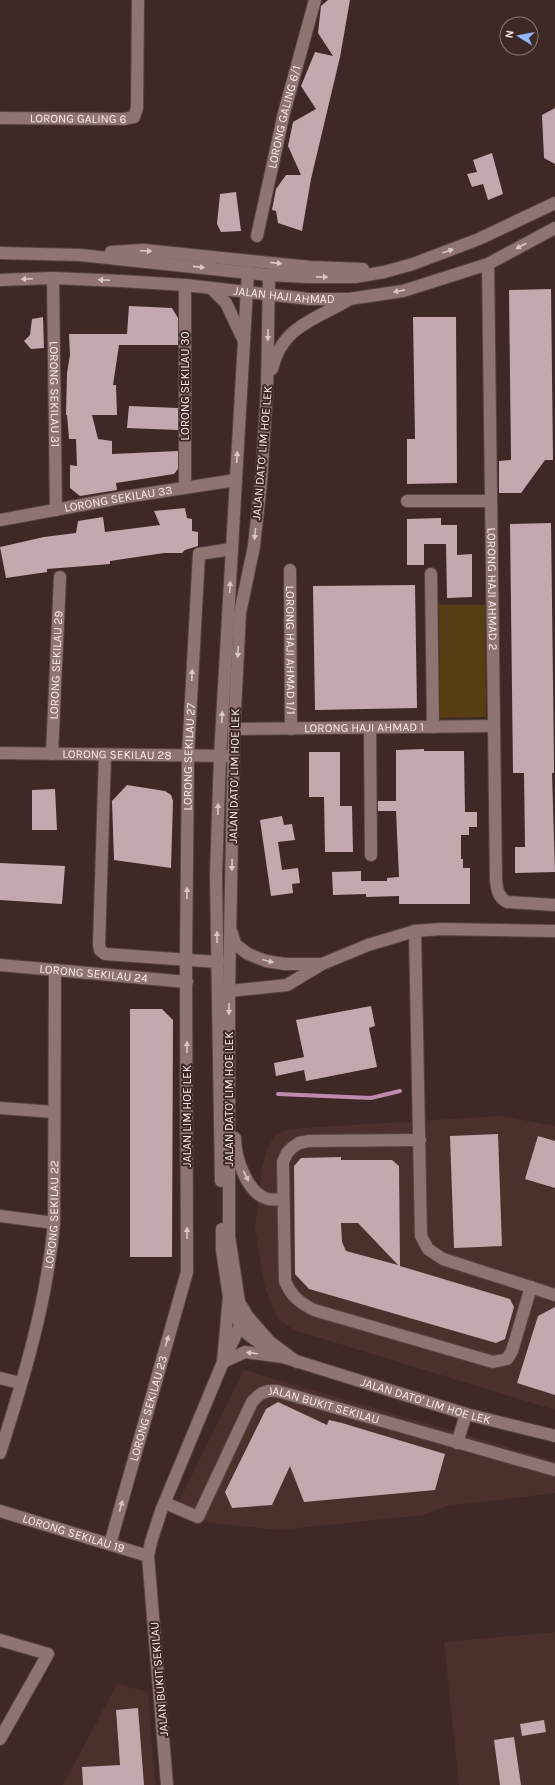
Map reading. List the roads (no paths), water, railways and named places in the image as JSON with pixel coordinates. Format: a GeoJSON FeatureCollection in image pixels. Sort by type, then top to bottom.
{"type":"FeatureCollection","features":[{"type":"Feature","properties":{"kind":"street","name":"LORONG GALING 6"},"geometry":{"type":"LineString","coordinates":[[0,118],[124,119],[134,117],[137,108],[138,0]]}},
{"type":"Feature","properties":{"kind":"street","name":"LORONG GALING 6/1"},"geometry":{"type":"LineString","coordinates":[[258,236],[284,113],[315,0]]}},
{"type":"Feature","properties":{"kind":"street","name":"JALAN HAJI AHMAD"},"geometry":{"type":"LineString","coordinates":[[0,254],[80,255],[269,274],[336,278],[384,272],[413,264],[479,240],[555,203]]}},
{"type":"Feature","properties":{"kind":"street","name":"JALAN HAJI AHMAD"},"geometry":{"type":"LineString","coordinates":[[0,280],[54,278],[121,281],[185,285],[269,296],[309,299],[349,299],[403,291],[488,264],[555,228]]}},
{"type":"Feature","properties":{"kind":"street","name":"JALAN HAJI AHMAD"},"geometry":{"type":"LineString","coordinates":[[80,255],[144,250],[310,267],[366,269],[384,272]]}},
{"type":"Feature","properties":{"kind":"street","name":"LORONG HAJI AHMAD 2"},"geometry":{"type":"LineString","coordinates":[[488,264],[497,891],[501,898],[514,904],[555,905]]}},
{"type":"Feature","properties":{"kind":"street","name":"JALAN DATO' LIM HOE LEK"},"geometry":{"type":"LineString","coordinates":[[229,1297],[222,1250],[216,876],[220,756],[248,272]]}},
{"type":"Feature","properties":{"kind":"street","name":"JALAN DATO' LIM HOE LEK"},"geometry":{"type":"LineString","coordinates":[[269,274],[267,390],[254,546],[240,613],[234,729],[229,1070],[229,1236],[235,1278],[244,1322],[297,1362]]}},
{"type":"Feature","properties":{"kind":"street","name":"LORONG SEKILAU 31"},"geometry":{"type":"LineString","coordinates":[[54,278],[56,510]]}},
{"type":"Feature","properties":{"kind":"street","name":"LORONG SEKILAU 30"},"geometry":{"type":"LineString","coordinates":[[185,285],[185,487]]}},
{"type":"Feature","properties":{"kind":"street"},"geometry":{"type":"LineString","coordinates":[[210,288],[226,303],[245,342]]}},
{"type":"Feature","properties":{"kind":"street"},"geometry":{"type":"LineString","coordinates":[[267,390],[274,360],[288,337],[306,322],[349,299]]}},
{"type":"Feature","properties":{"kind":"street","name":"LORONG SEKILAU 33"},"geometry":{"type":"LineString","coordinates":[[0,520],[185,487],[236,480]]}},
{"type":"Feature","properties":{"kind":"street"},"geometry":{"type":"LineString","coordinates":[[407,501],[491,501]]}},
{"type":"Feature","properties":{"kind":"street","name":"LORONG SEKILAU 27"},"geometry":{"type":"LineString","coordinates":[[186,960],[188,755],[199,554],[232,549]]}},
{"type":"Feature","properties":{"kind":"street","name":"LORONG HAJI AHMAD 1/1"},"geometry":{"type":"LineString","coordinates":[[290,570],[291,729]]}},
{"type":"Feature","properties":{"kind":"street"},"geometry":{"type":"LineString","coordinates":[[431,574],[433,727]]}},
{"type":"Feature","properties":{"kind":"street","name":"LORONG SEKILAU 29"},"geometry":{"type":"LineString","coordinates":[[52,754],[60,577]]}},
{"type":"Feature","properties":{"kind":"street","name":"LORONG HAJI AHMAD 1"},"geometry":{"type":"LineString","coordinates":[[234,729],[494,726]]}},
{"type":"Feature","properties":{"kind":"street"},"geometry":{"type":"LineString","coordinates":[[370,728],[371,855]]}},
{"type":"Feature","properties":{"kind":"street","name":"LORONG SEKILAU 28"},"geometry":{"type":"LineString","coordinates":[[0,753],[233,756]]}},
{"type":"Feature","properties":{"kind":"street"},"geometry":{"type":"LineString","coordinates":[[106,754],[100,950],[105,954],[218,962]]}},
{"type":"Feature","properties":{"kind":"street"},"geometry":{"type":"LineString","coordinates":[[231,929],[235,944],[248,954],[266,961],[285,964],[322,964]]}},
{"type":"Feature","properties":{"kind":"street"},"geometry":{"type":"LineString","coordinates":[[230,991],[287,985],[322,964],[368,944],[415,931],[441,929],[555,931]]}},
{"type":"Feature","properties":{"kind":"street"},"geometry":{"type":"LineString","coordinates":[[415,931],[421,1236],[428,1249],[443,1260],[555,1295]]}},
{"type":"Feature","properties":{"kind":"street","name":"JALAN LIM HOE LEK"},"geometry":{"type":"LineString","coordinates":[[186,960],[187,1272]]}},
{"type":"Feature","properties":{"kind":"street","name":"LORONG SEKILAU 24"},"geometry":{"type":"LineString","coordinates":[[0,965],[187,982]]}},
{"type":"Feature","properties":{"kind":"street","name":"LORONG SEKILAU 22"},"geometry":{"type":"LineString","coordinates":[[0,1453],[41,1310],[51,1257],[54,1223],[55,970]]}},
{"type":"Feature","properties":{"kind":"street"},"geometry":{"type":"LineString","coordinates":[[229,1070],[234,1100],[235,1144],[245,1178],[256,1192],[267,1199],[283,1199]]}},
{"type":"Feature","properties":{"kind":"street"},"geometry":{"type":"LineString","coordinates":[[0,1108],[54,1112]]}},
{"type":"Feature","properties":{"kind":"street"},"geometry":{"type":"LineString","coordinates":[[420,1140],[309,1141],[299,1143],[288,1153],[283,1162],[283,1199],[284,1281],[289,1291],[299,1302],[314,1310],[486,1361],[501,1361],[507,1359],[512,1351],[531,1287]]}},
{"type":"Feature","properties":{"kind":"street"},"geometry":{"type":"LineString","coordinates":[[0,1216],[54,1223]]}},
{"type":"Feature","properties":{"kind":"street","name":"LORONG SEKILAU 23"},"geometry":{"type":"LineString","coordinates":[[110,1544],[187,1272]]}},
{"type":"Feature","properties":{"kind":"street","name":"JALAN DATO' LIM HOE LEK"},"geometry":{"type":"LineString","coordinates":[[235,1278],[252,1310],[265,1328],[297,1362]]}},
{"type":"Feature","properties":{"kind":"street"},"geometry":{"type":"LineString","coordinates":[[229,1297],[244,1322],[249,1336],[283,1357]]}},
{"type":"Feature","properties":{"kind":"street"},"geometry":{"type":"LineString","coordinates":[[229,1297],[223,1362],[245,1352],[283,1357]]}},
{"type":"Feature","properties":{"kind":"street","name":"JALAN BUKIT SEKILAU"},"geometry":{"type":"LineString","coordinates":[[168,1785],[148,1556],[153,1533],[165,1503],[223,1362],[244,1322]]}},
{"type":"Feature","properties":{"kind":"street","name":"JALAN DATO' LIM HOE LEK"},"geometry":{"type":"LineString","coordinates":[[283,1357],[466,1414],[555,1436]]}},
{"type":"Feature","properties":{"kind":"street"},"geometry":{"type":"LineString","coordinates":[[0,1378],[20,1383]]}},
{"type":"Feature","properties":{"kind":"street","name":"JALAN BUKIT SEKILAU"},"geometry":{"type":"LineString","coordinates":[[165,1503],[198,1517],[252,1402],[263,1391],[277,1391],[457,1444],[555,1470]]}},
{"type":"Feature","properties":{"kind":"street"},"geometry":{"type":"LineString","coordinates":[[457,1444],[466,1414]]}},
{"type":"Feature","properties":{"kind":"street","name":"LORONG SEKILAU 19"},"geometry":{"type":"LineString","coordinates":[[0,1511],[148,1556]]}},
{"type":"Feature","properties":{"kind":"street"},"geometry":{"type":"LineString","coordinates":[[0,1640],[48,1654],[0,1739]]}},
{"type":"Feature","properties":{"kind":"waterway"},"geometry":{"type":"LineString","coordinates":[[278,1094],[371,1098],[400,1091]]}}]}
